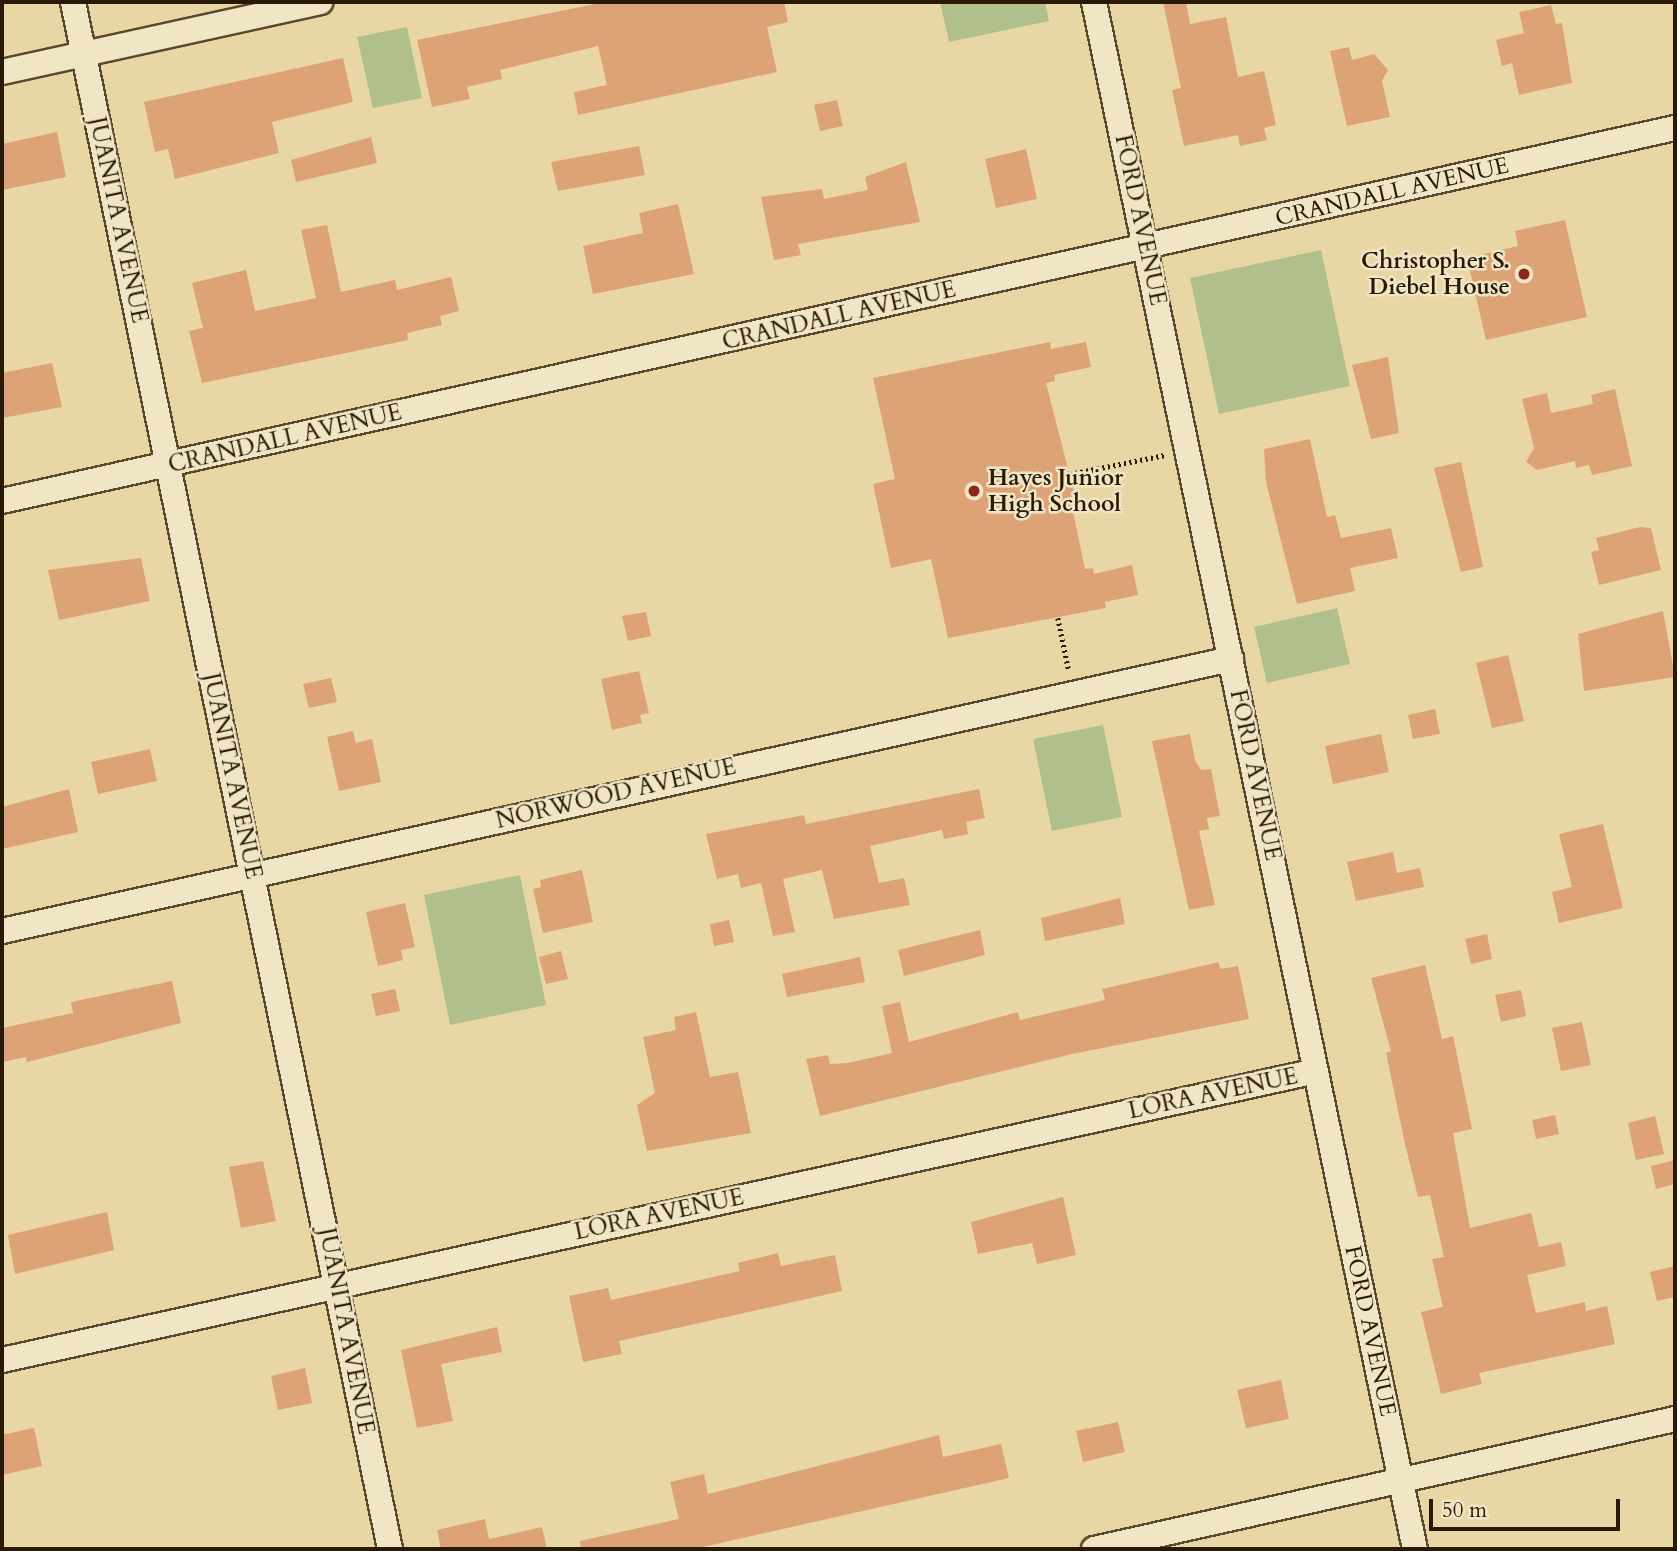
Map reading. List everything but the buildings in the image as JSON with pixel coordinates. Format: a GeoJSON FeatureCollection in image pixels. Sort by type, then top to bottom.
{"type":"FeatureCollection","features":[{"type":"Feature","properties":{"kind":"street","name":"JUANITA AVENUE"},"geometry":{"type":"LineString","coordinates":[[73,2],[390,1549]]}},
{"type":"Feature","properties":{"kind":"street"},"geometry":{"type":"LineString","coordinates":[[2,72],[320,2]]}},
{"type":"Feature","properties":{"kind":"street","name":"FORD AVENUE"},"geometry":{"type":"LineString","coordinates":[[1094,2],[1415,1549]]}},
{"type":"Feature","properties":{"kind":"street","name":"CRANDALL AVENUE"},"geometry":{"type":"LineString","coordinates":[[2,501],[1675,128]]}},
{"type":"Feature","properties":{"kind":"street","name":"NORWOOD AVENUE"},"geometry":{"type":"LineString","coordinates":[[2,931],[1231,659]]}},
{"type":"Feature","properties":{"kind":"street","name":"LORA AVENUE"},"geometry":{"type":"LineString","coordinates":[[2,1360],[1316,1071]]}},
{"type":"Feature","properties":{"kind":"street"},"geometry":{"type":"LineString","coordinates":[[1094,1549],[1675,1419]]}},
{"type":"Feature","properties":{"kind":"path"},"geometry":{"type":"LineString","coordinates":[[1070,474],[1188,450]]}},
{"type":"Feature","properties":{"kind":"path"},"geometry":{"type":"LineString","coordinates":[[1058,618],[1074,692]]}},
{"type":"Feature","properties":{"kind":"green space"},"geometry":{"type":"Polygon","coordinates":[[[940,2],[1045,2],[1049,21],[949,42],[940,2]]]}},
{"type":"Feature","properties":{"kind":"green space"},"geometry":{"type":"Polygon","coordinates":[[[407,27],[422,98],[373,108],[357,37],[407,27]]]}},
{"type":"Feature","properties":{"kind":"green space"},"geometry":{"type":"Polygon","coordinates":[[[1321,250],[1350,386],[1219,414],[1190,278],[1321,250]]]}},
{"type":"Feature","properties":{"kind":"green space"},"geometry":{"type":"Polygon","coordinates":[[[1337,608],[1350,664],[1267,683],[1254,627],[1337,608]]]}},
{"type":"Feature","properties":{"kind":"green space"},"geometry":{"type":"Polygon","coordinates":[[[1103,725],[1122,817],[1052,831],[1033,739],[1103,725]]]}},
{"type":"Feature","properties":{"kind":"green space"},"geometry":{"type":"Polygon","coordinates":[[[520,875],[546,1005],[450,1025],[424,895],[520,875]]]}},
{"type":"Feature","properties":{"kind":"place","name":"Christopher S. Diebel House"},"geometry":{"type":"Point","coordinates":[1524,274]}},
{"type":"Feature","properties":{"kind":"place","name":"Hayes Junior High School"},"geometry":{"type":"Point","coordinates":[974,491]}}]}
